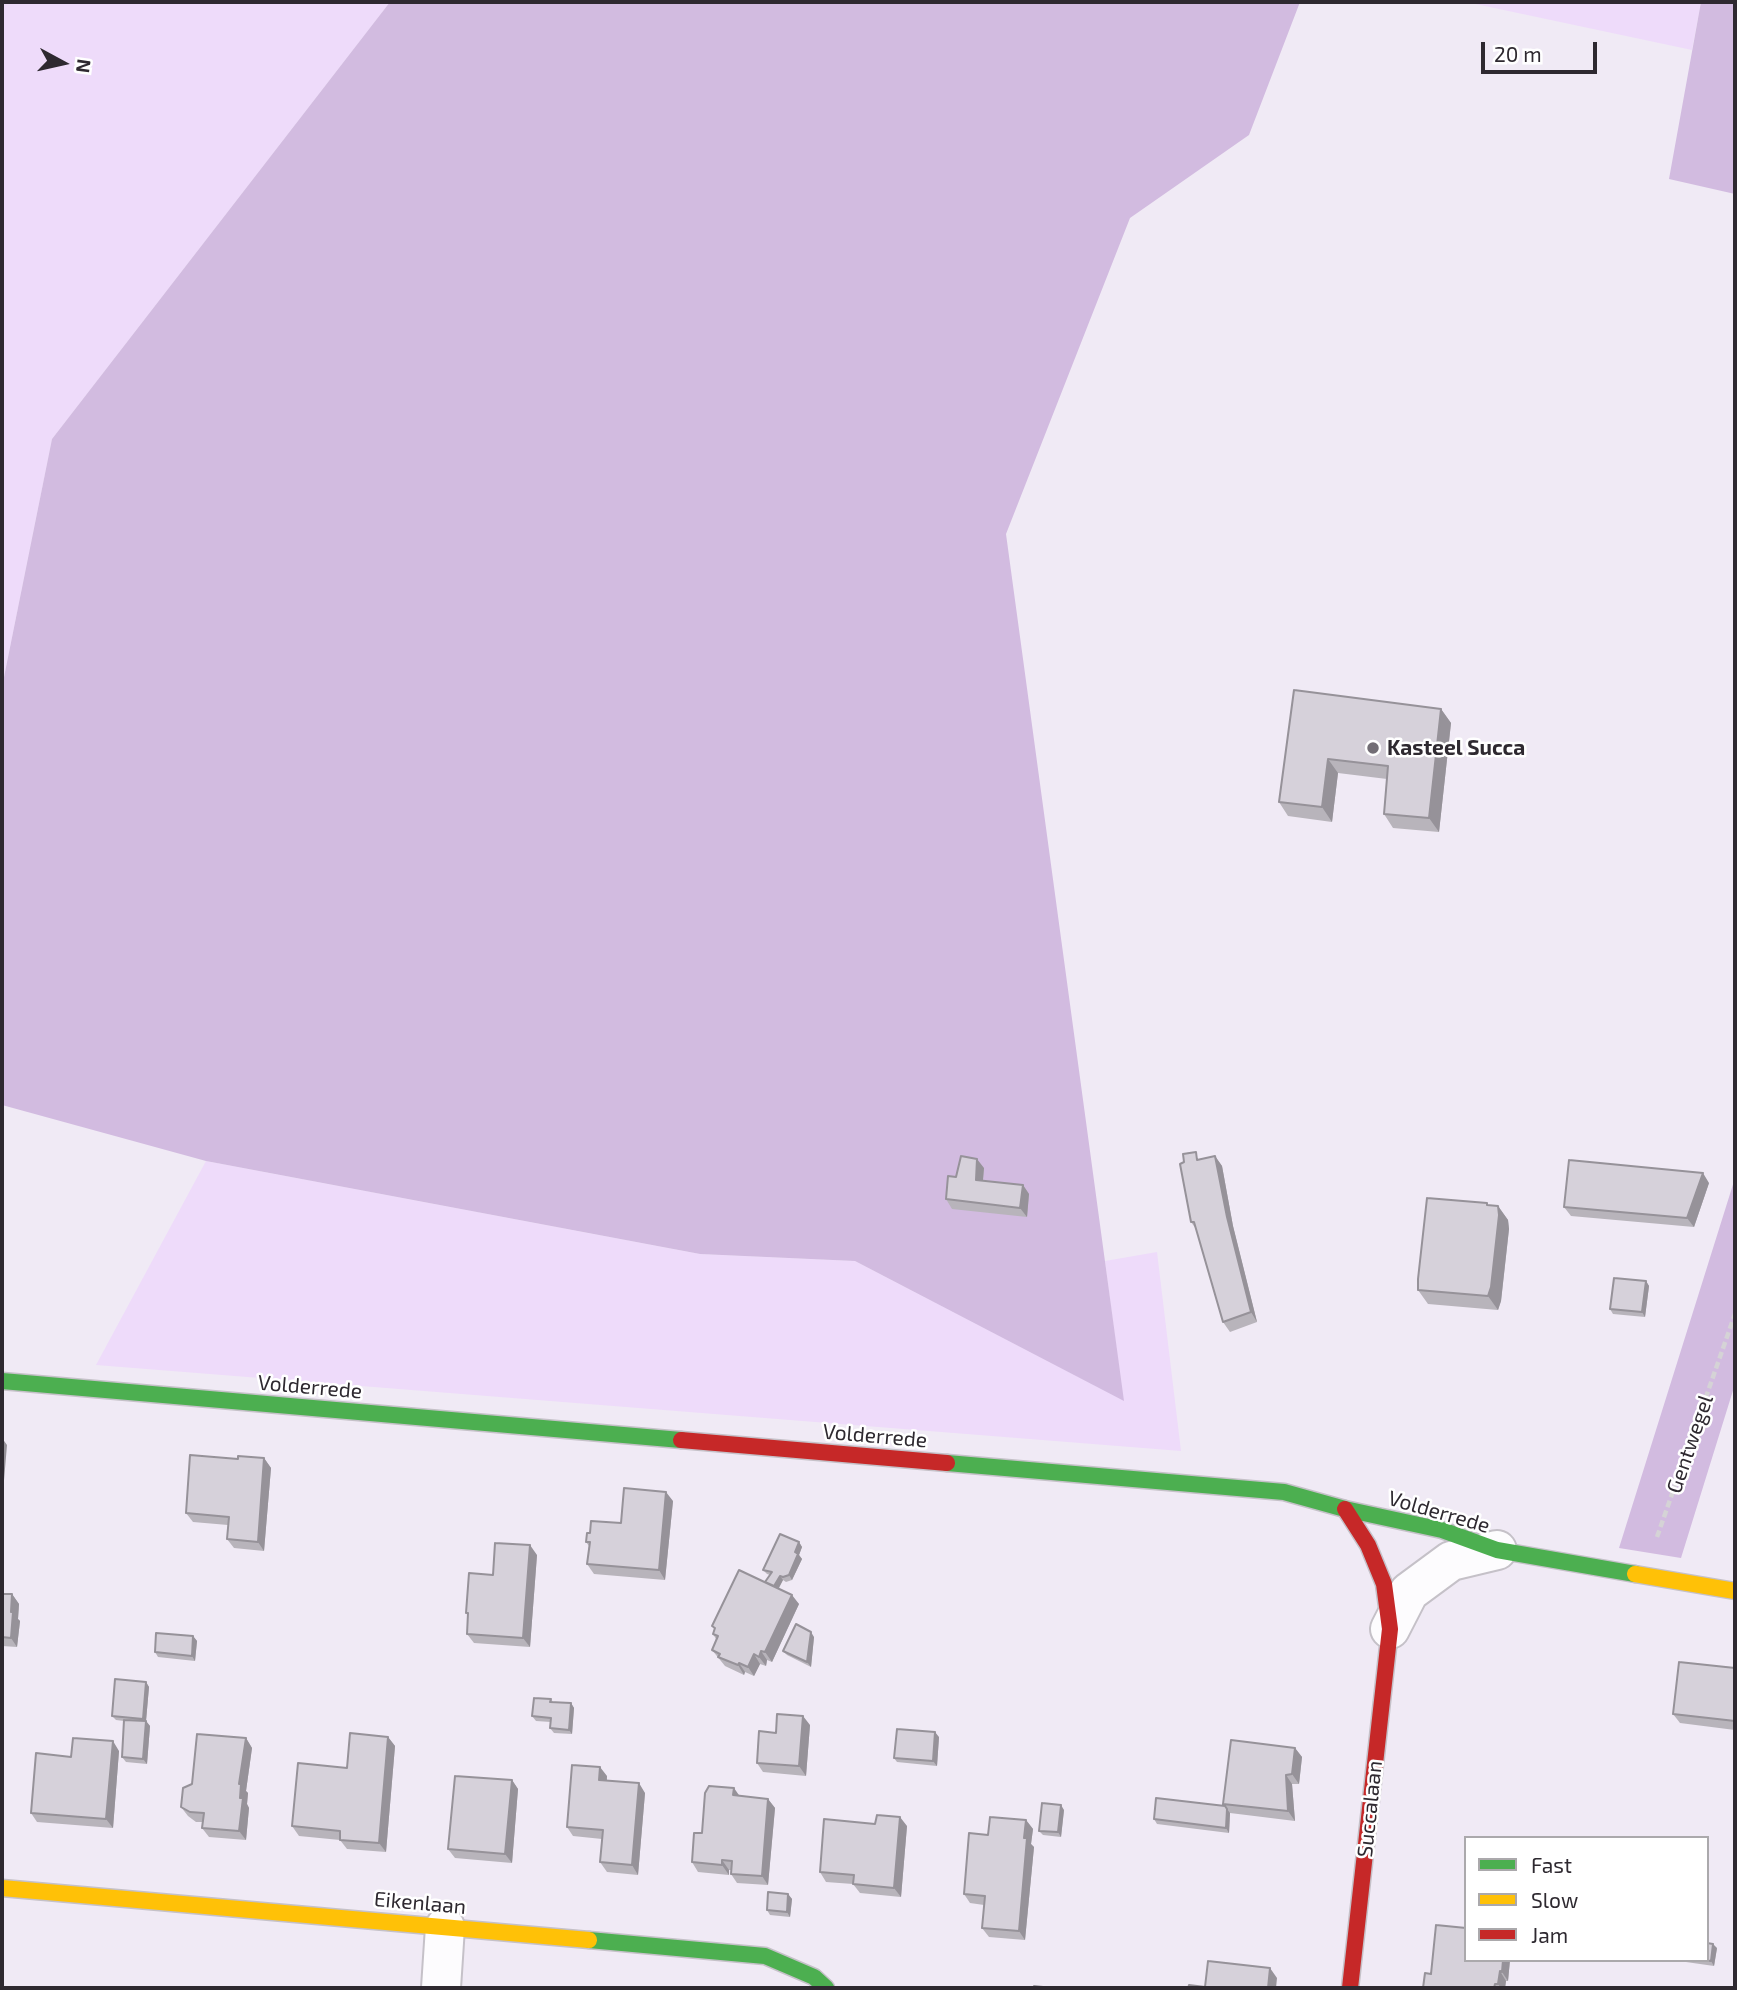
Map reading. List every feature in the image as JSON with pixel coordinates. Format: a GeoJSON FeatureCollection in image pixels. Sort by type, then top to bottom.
{"type":"FeatureCollection","features":[{"type":"Feature","properties":{"kind":"street","name":"Volderrede"},"geometry":{"type":"LineString","coordinates":[[2,1381],[1284,1492],[1345,1509],[1442,1530],[1497,1550],[1735,1591]]}},
{"type":"Feature","properties":{"kind":"street","name":"Succalaan"},"geometry":{"type":"LineString","coordinates":[[1345,1509],[1368,1545],[1384,1584],[1391,1629],[1350,1988]]}},
{"type":"Feature","properties":{"kind":"street","name":"Succalaan"},"geometry":{"type":"LineString","coordinates":[[1391,1629],[1409,1592],[1451,1561],[1497,1550]]}},
{"type":"Feature","properties":{"kind":"street","name":"Eikenlaan"},"geometry":{"type":"LineString","coordinates":[[2,1888],[765,1956],[814,1977],[826,1988]]}},
{"type":"Feature","properties":{"kind":"street"},"geometry":{"type":"LineString","coordinates":[[441,1988],[446,1927]]}},
{"type":"Feature","properties":{"kind":"path","name":"Gentwegel"},"geometry":{"type":"LineString","coordinates":[[1644,1575],[1735,1314]]}},
{"type":"Feature","properties":{"kind":"shaded area"},"geometry":{"type":"Polygon","coordinates":[[[2,2],[390,2],[52,439],[2,687],[2,2]]]}},
{"type":"Feature","properties":{"kind":"shaded area"},"geometry":{"type":"Polygon","coordinates":[[[390,2],[1300,2],[1249,135],[1130,218],[1006,534],[1124,1401],[855,1261],[700,1254],[206,1161],[2,1105],[2,687],[52,439],[390,2]]]}},
{"type":"Feature","properties":{"kind":"shaded area"},"geometry":{"type":"Polygon","coordinates":[[[1466,2],[1701,2],[1692,50],[1466,2]]]}},
{"type":"Feature","properties":{"kind":"shaded area"},"geometry":{"type":"Polygon","coordinates":[[[1701,2],[1735,2],[1735,194],[1669,179],[1701,2]]]}},
{"type":"Feature","properties":{"kind":"shaded area"},"geometry":{"type":"Polygon","coordinates":[[[206,1161],[700,1254],[855,1261],[1123,1400],[1105,1261],[1157,1252],[1181,1451],[96,1365],[206,1161]]]}},
{"type":"Feature","properties":{"kind":"shaded area"},"geometry":{"type":"Polygon","coordinates":[[[1735,1178],[1735,1384],[1681,1558],[1619,1548],[1735,1178]]]}},
{"type":"Feature","properties":{"kind":"building","name":"Kasteel Succa"},"geometry":{"type":"Polygon","coordinates":[[[1294,690],[1441,709],[1429,818],[1384,814],[1388,766],[1328,759],[1322,807],[1279,802],[1294,690]]]}},
{"type":"Feature","properties":{"kind":"building"},"geometry":{"type":"Polygon","coordinates":[[[1196,1152],[1197,1160],[1215,1156],[1251,1312],[1223,1322],[1194,1222],[1191,1222],[1180,1164],[1184,1162],[1183,1154],[1196,1152]]]}},
{"type":"Feature","properties":{"kind":"building"},"geometry":{"type":"Polygon","coordinates":[[[961,1156],[977,1159],[976,1180],[1023,1185],[1020,1208],[946,1199],[948,1176],[956,1177],[961,1156]]]}},
{"type":"Feature","properties":{"kind":"building"},"geometry":{"type":"Polygon","coordinates":[[[1569,1160],[1703,1173],[1687,1218],[1564,1207],[1569,1160]]]}},
{"type":"Feature","properties":{"kind":"building"},"geometry":{"type":"Polygon","coordinates":[[[1427,1198],[1498,1206],[1488,1296],[1418,1290],[1427,1198]]]}},
{"type":"Feature","properties":{"kind":"building"},"geometry":{"type":"Polygon","coordinates":[[[1614,1278],[1646,1281],[1642,1312],[1610,1309],[1614,1278]]]}},
{"type":"Feature","properties":{"kind":"building"},"geometry":{"type":"Polygon","coordinates":[[[190,1455],[264,1458],[258,1542],[227,1539],[229,1517],[186,1513],[190,1455]]]}},
{"type":"Feature","properties":{"kind":"building"},"geometry":{"type":"Polygon","coordinates":[[[624,1488],[666,1492],[659,1570],[587,1564],[590,1542],[586,1542],[591,1521],[621,1523],[624,1488]]]}},
{"type":"Feature","properties":{"kind":"building"},"geometry":{"type":"Polygon","coordinates":[[[780,1534],[799,1542],[795,1552],[798,1554],[789,1575],[780,1576],[774,1586],[765,1582],[772,1572],[763,1570],[780,1534]]]}},
{"type":"Feature","properties":{"kind":"building"},"geometry":{"type":"Polygon","coordinates":[[[495,1543],[530,1545],[523,1638],[467,1634],[469,1573],[493,1575],[495,1543]]]}},
{"type":"Feature","properties":{"kind":"building"},"geometry":{"type":"Polygon","coordinates":[[[739,1570],[792,1595],[765,1652],[761,1651],[759,1657],[754,1654],[748,1667],[718,1657],[720,1654],[712,1650],[718,1636],[713,1634],[715,1628],[712,1626],[739,1570]]]}},
{"type":"Feature","properties":{"kind":"building"},"geometry":{"type":"Polygon","coordinates":[[[2,1594],[12,1594],[11,1638],[2,1637],[2,1594]]]}},
{"type":"Feature","properties":{"kind":"building"},"geometry":{"type":"Polygon","coordinates":[[[796,1624],[811,1632],[807,1662],[783,1651],[796,1624]]]}},
{"type":"Feature","properties":{"kind":"building"},"geometry":{"type":"Polygon","coordinates":[[[156,1633],[193,1636],[192,1656],[155,1652],[156,1633]]]}},
{"type":"Feature","properties":{"kind":"building"},"geometry":{"type":"Polygon","coordinates":[[[1679,1662],[1735,1668],[1735,1721],[1673,1714],[1679,1662]]]}},
{"type":"Feature","properties":{"kind":"building"},"geometry":{"type":"Polygon","coordinates":[[[115,1679],[146,1682],[143,1719],[112,1716],[115,1679]]]}},
{"type":"Feature","properties":{"kind":"building"},"geometry":{"type":"Polygon","coordinates":[[[534,1698],[571,1703],[569,1730],[550,1728],[551,1718],[532,1716],[534,1698]]]}},
{"type":"Feature","properties":{"kind":"building"},"geometry":{"type":"Polygon","coordinates":[[[777,1714],[803,1716],[799,1766],[757,1763],[759,1731],[776,1733],[777,1714]]]}},
{"type":"Feature","properties":{"kind":"building"},"geometry":{"type":"Polygon","coordinates":[[[124,1720],[146,1721],[143,1759],[122,1757],[124,1720]]]}},
{"type":"Feature","properties":{"kind":"building"},"geometry":{"type":"Polygon","coordinates":[[[897,1729],[935,1732],[933,1761],[894,1758],[897,1729]]]}},
{"type":"Feature","properties":{"kind":"building"},"geometry":{"type":"Polygon","coordinates":[[[350,1733],[388,1737],[379,1843],[340,1840],[340,1831],[292,1826],[298,1763],[347,1768],[350,1733]]]}},
{"type":"Feature","properties":{"kind":"building"},"geometry":{"type":"Polygon","coordinates":[[[197,1734],[246,1738],[239,1784],[240,1798],[243,1798],[239,1831],[202,1828],[204,1813],[190,1812],[181,1807],[183,1788],[192,1784],[197,1734]]]}},
{"type":"Feature","properties":{"kind":"building"},"geometry":{"type":"Polygon","coordinates":[[[73,1738],[113,1741],[106,1819],[31,1813],[36,1753],[71,1757],[73,1738]]]}},
{"type":"Feature","properties":{"kind":"building"},"geometry":{"type":"Polygon","coordinates":[[[1231,1740],[1295,1748],[1292,1774],[1286,1775],[1288,1811],[1223,1804],[1231,1740]]]}},
{"type":"Feature","properties":{"kind":"building"},"geometry":{"type":"Polygon","coordinates":[[[572,1765],[600,1767],[599,1780],[639,1783],[632,1865],[600,1862],[603,1830],[567,1827],[572,1765]]]}},
{"type":"Feature","properties":{"kind":"building"},"geometry":{"type":"Polygon","coordinates":[[[455,1776],[512,1780],[505,1854],[448,1849],[455,1776]]]}},
{"type":"Feature","properties":{"kind":"building"},"geometry":{"type":"Polygon","coordinates":[[[709,1786],[734,1788],[733,1795],[768,1799],[762,1876],[731,1874],[732,1861],[722,1860],[722,1865],[692,1862],[694,1833],[702,1833],[705,1793],[709,1786]]]}},
{"type":"Feature","properties":{"kind":"building"},"geometry":{"type":"Polygon","coordinates":[[[1156,1798],[1225,1806],[1226,1828],[1154,1819],[1156,1798]]]}},
{"type":"Feature","properties":{"kind":"building"},"geometry":{"type":"Polygon","coordinates":[[[1042,1803],[1061,1805],[1058,1832],[1039,1831],[1042,1803]]]}},
{"type":"Feature","properties":{"kind":"building"},"geometry":{"type":"Polygon","coordinates":[[[877,1815],[900,1817],[894,1888],[853,1884],[854,1875],[820,1872],[824,1819],[875,1824],[877,1815]]]}},
{"type":"Feature","properties":{"kind":"building"},"geometry":{"type":"Polygon","coordinates":[[[990,1817],[1026,1820],[1024,1838],[1027,1838],[1019,1931],[982,1928],[985,1896],[964,1894],[969,1833],[988,1835],[990,1817]]]}},
{"type":"Feature","properties":{"kind":"building"},"geometry":{"type":"Polygon","coordinates":[[[768,1892],[788,1894],[787,1912],[767,1910],[768,1892]]]}},
{"type":"Feature","properties":{"kind":"building"},"geometry":{"type":"Polygon","coordinates":[[[1436,1925],[1464,1928],[1464,1962],[1503,1962],[1498,1984],[1495,1984],[1494,1988],[1423,1988],[1425,1973],[1431,1974],[1436,1925]]]}},
{"type":"Feature","properties":{"kind":"building"},"geometry":{"type":"Polygon","coordinates":[[[1709,1943],[1713,1944],[1709,1961],[1709,1943]]]}},
{"type":"Feature","properties":{"kind":"building"},"geometry":{"type":"Polygon","coordinates":[[[1208,1961],[1270,1968],[1268,1988],[1188,1988],[1189,1985],[1205,1987],[1208,1961]]]}},
{"type":"Feature","properties":{"kind":"traffic: fast"},"geometry":{"type":"LineString","coordinates":[[2,1381],[681,1440]]}},
{"type":"Feature","properties":{"kind":"traffic: fast"},"geometry":{"type":"LineString","coordinates":[[947,1463],[1284,1492],[1345,1509],[1442,1530],[1497,1550],[1635,1574]]}},
{"type":"Feature","properties":{"kind":"traffic: fast"},"geometry":{"type":"LineString","coordinates":[[589,1940],[765,1956],[814,1977],[826,1988]]}},
{"type":"Feature","properties":{"kind":"traffic: slow"},"geometry":{"type":"LineString","coordinates":[[1635,1574],[1735,1591]]}},
{"type":"Feature","properties":{"kind":"traffic: slow"},"geometry":{"type":"LineString","coordinates":[[2,1888],[589,1940]]}},
{"type":"Feature","properties":{"kind":"traffic: jam"},"geometry":{"type":"LineString","coordinates":[[681,1440],[947,1463]]}},
{"type":"Feature","properties":{"kind":"traffic: jam"},"geometry":{"type":"LineString","coordinates":[[1345,1509],[1368,1545],[1384,1584],[1390,1629],[1350,1988]]}},
{"type":"Feature","properties":{"kind":"place","name":"Kasteel Succa"},"geometry":{"type":"Point","coordinates":[1373,748]}}]}
